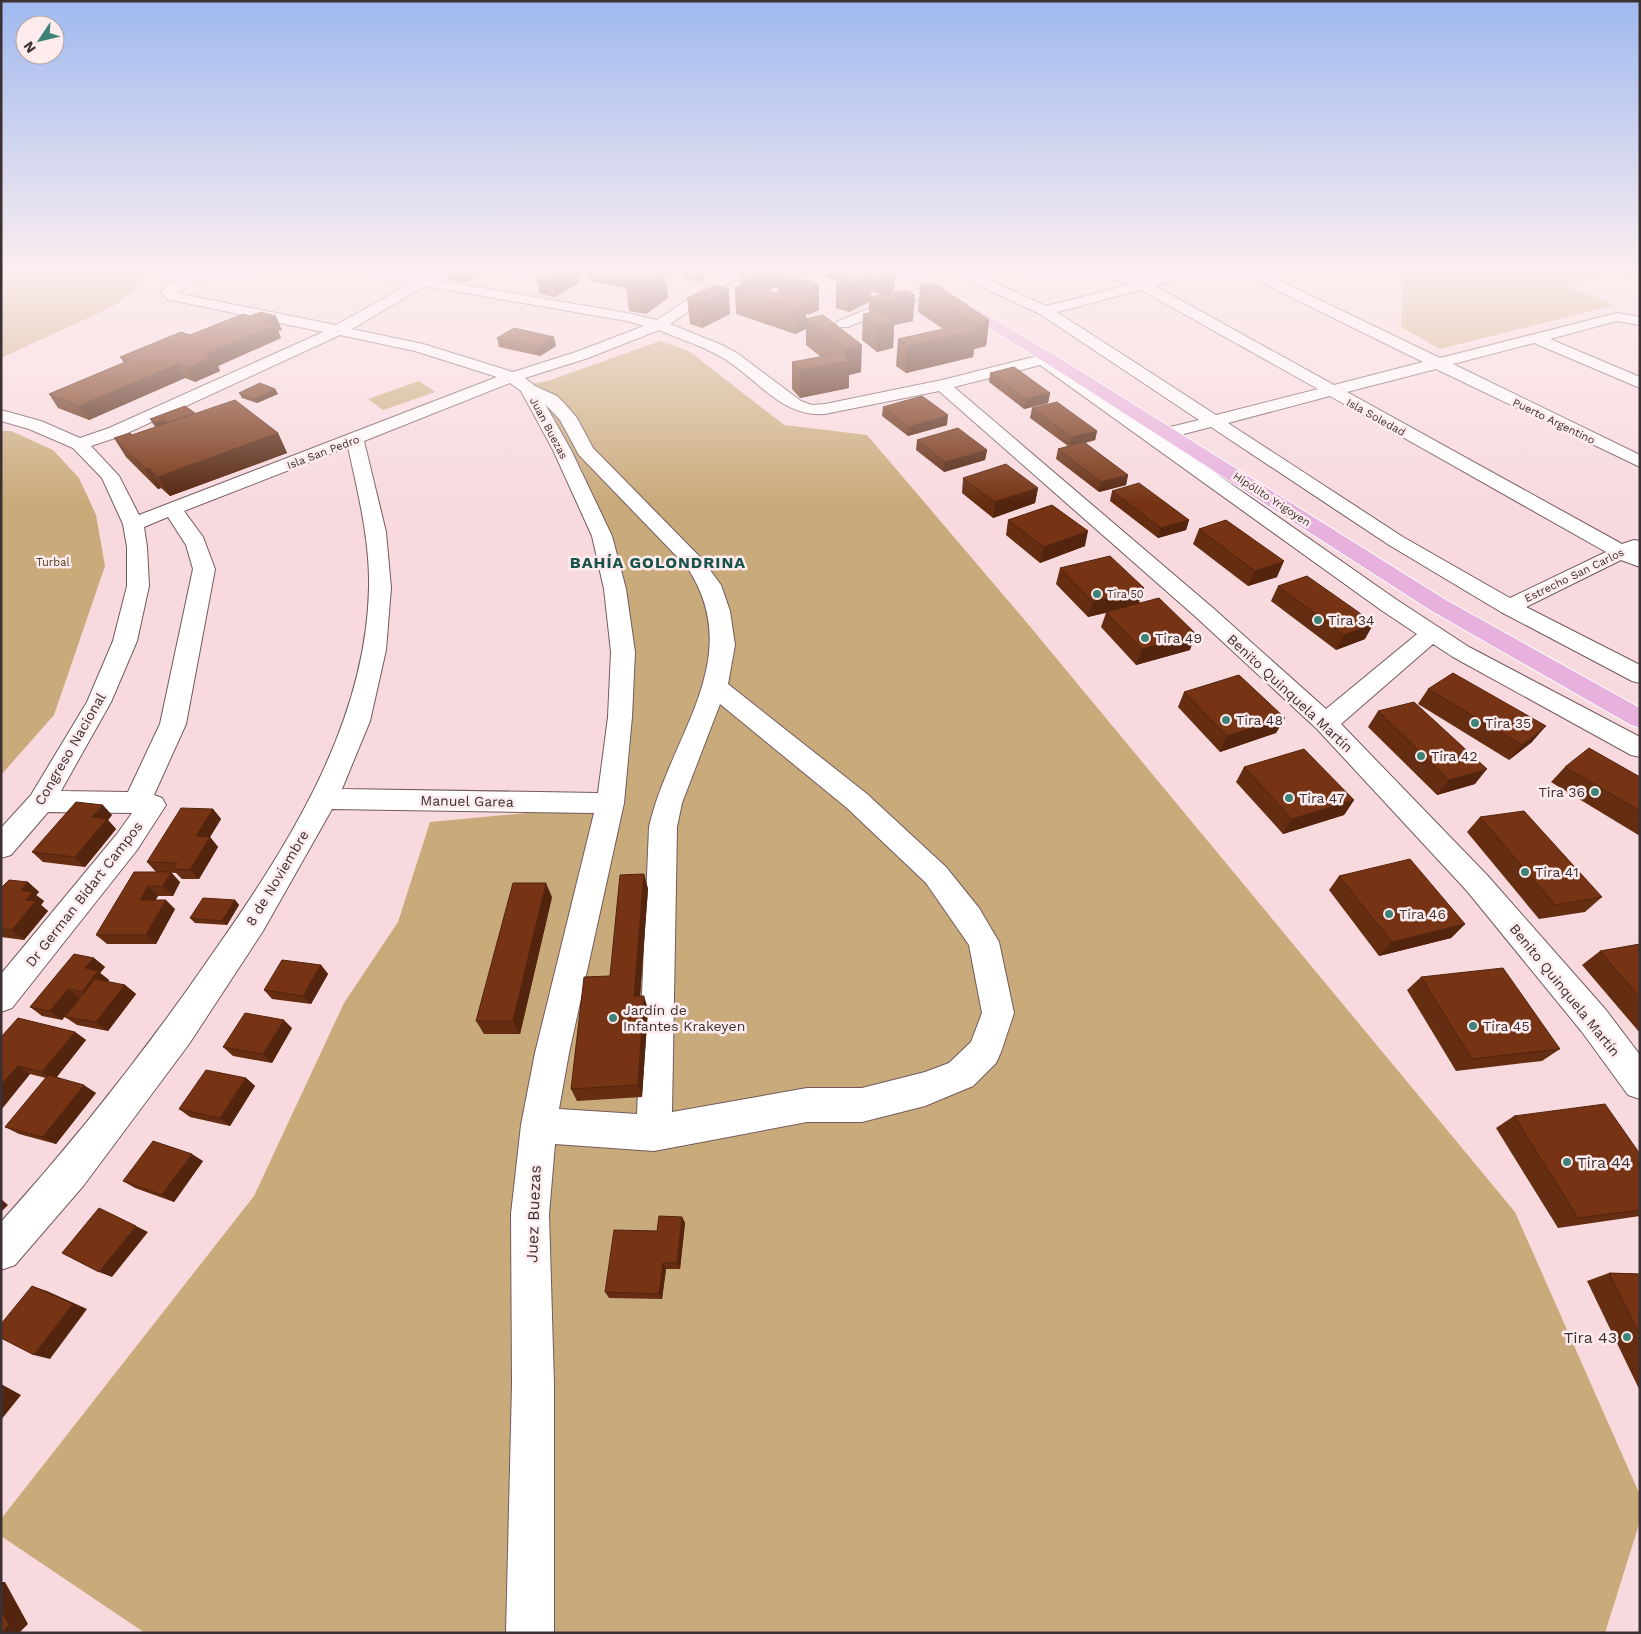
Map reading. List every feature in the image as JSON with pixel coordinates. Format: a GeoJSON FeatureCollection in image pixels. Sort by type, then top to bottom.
{"type":"FeatureCollection","features":[{"type":"Feature","properties":{"kind":"main road","name":"Hipólito Yrigoyen"},"geometry":{"type":"LineString","coordinates":[[1031,349],[1173,432],[1438,605],[1640,719]]}},
{"type":"Feature","properties":{"kind":"main road","name":"Hipólito Yrigoyen"},"geometry":{"type":"LineString","coordinates":[[1042,349],[1472,616],[1640,707]]}},
{"type":"Feature","properties":{"kind":"street"},"geometry":{"type":"LineString","coordinates":[[79,444],[116,432],[297,349]]}},
{"type":"Feature","properties":{"kind":"street"},"geometry":{"type":"LineString","coordinates":[[426,349],[492,369],[551,400],[560,408],[568,418],[584,451],[695,563],[710,585],[719,611],[723,645],[716,687],[668,803],[663,827],[654,1133]]}},
{"type":"Feature","properties":{"kind":"street","name":"Isla San Pedro"},"geometry":{"type":"LineString","coordinates":[[133,524],[355,439],[520,383],[595,349]]}},
{"type":"Feature","properties":{"kind":"street"},"geometry":{"type":"LineString","coordinates":[[719,349],[731,356],[795,405],[811,410],[825,409],[942,385],[1046,359],[1389,605],[1461,652],[1640,748]]}},
{"type":"Feature","properties":{"kind":"street"},"geometry":{"type":"LineString","coordinates":[[1103,349],[1396,541],[1509,607],[1640,675]]}},
{"type":"Feature","properties":{"kind":"street","name":"Isla Soledad"},"geometry":{"type":"LineString","coordinates":[[1256,349],[1331,392],[1634,552]]}},
{"type":"Feature","properties":{"kind":"street","name":"Puerto Argentino"},"geometry":{"type":"LineString","coordinates":[[1407,349],[1640,462]]}},
{"type":"Feature","properties":{"kind":"street"},"geometry":{"type":"LineString","coordinates":[[1173,432],[1496,349]]}},
{"type":"Feature","properties":{"kind":"street"},"geometry":{"type":"LineString","coordinates":[[1561,349],[1640,383]]}},
{"type":"Feature","properties":{"kind":"street","name":"Juan Buezas"},"geometry":{"type":"LineString","coordinates":[[520,383],[562,450],[602,536],[615,589],[623,652],[620,717],[610,803]]}},
{"type":"Feature","properties":{"kind":"street","name":"Benito Quinquela Martín"},"geometry":{"type":"LineString","coordinates":[[942,385],[1205,612],[1326,723],[1477,883],[1594,1021],[1640,1083]]}},
{"type":"Feature","properties":{"kind":"street","name":"Congreso Nacional"},"geometry":{"type":"LineString","coordinates":[[1,415],[35,425],[79,444],[110,476],[133,524],[137,547],[138,586],[125,641],[100,702],[41,802],[1,847]]}},
{"type":"Feature","properties":{"kind":"street","name":"8 de Noviembre"},"geometry":{"type":"LineString","coordinates":[[1,1250],[72,1172],[177,1033],[252,922],[324,799],[356,721],[374,650],[380,588],[376,532],[355,439]]}},
{"type":"Feature","properties":{"kind":"street"},"geometry":{"type":"LineString","coordinates":[[137,802],[173,724],[204,569],[201,551],[182,521],[172,510]]}},
{"type":"Feature","properties":{"kind":"street","name":"Estrecho San Carlos"},"geometry":{"type":"LineString","coordinates":[[1509,607],[1634,552]]}},
{"type":"Feature","properties":{"kind":"street"},"geometry":{"type":"LineString","coordinates":[[1326,723],[1432,633]]}},
{"type":"Feature","properties":{"kind":"street"},"geometry":{"type":"LineString","coordinates":[[539,1125],[654,1133],[807,1105],[862,1105],[924,1089],[960,1075],[984,1052],[998,1013],[984,942],[968,917],[936,875],[856,801],[716,687]]}},
{"type":"Feature","properties":{"kind":"street","name":"Manuel Garea"},"geometry":{"type":"LineString","coordinates":[[324,799],[610,803]]}},
{"type":"Feature","properties":{"kind":"street","name":"Dr German Bidart Campos"},"geometry":{"type":"LineString","coordinates":[[1,998],[127,842],[152,805],[137,802],[41,802]]}},
{"type":"Feature","properties":{"kind":"street","name":"Juez Buezas"},"geometry":{"type":"LineString","coordinates":[[530,1633],[532,1384],[530,1214],[539,1125],[552,1053],[610,803]]}},
{"type":"Feature","properties":{"kind":"green space"},"geometry":{"type":"Polygon","coordinates":[[[1,349],[20,349],[1,358],[1,349]]]}},
{"type":"Feature","properties":{"kind":"green space"},"geometry":{"type":"Polygon","coordinates":[[[637,349],[684,349],[689,351],[784,425],[867,435],[1023,618],[1515,1212],[1640,1495],[1640,1521],[1605,1633],[145,1633],[1,1536],[1,1519],[254,1196],[344,1003],[398,922],[430,822],[613,805],[626,651],[605,536],[521,386],[548,381],[637,349]]]}},
{"type":"Feature","properties":{"kind":"green space"},"geometry":{"type":"Polygon","coordinates":[[[419,381],[435,392],[383,410],[368,399],[419,381]]]}},
{"type":"Feature","properties":{"kind":"green space","name":"Turbal"},"geometry":{"type":"Polygon","coordinates":[[[1,431],[11,431],[53,450],[79,478],[96,515],[105,566],[54,715],[1,775],[1,431]]]}},
{"type":"Feature","properties":{"kind":"building"},"geometry":{"type":"Polygon","coordinates":[[[139,349],[217,349],[206,354],[213,357],[188,368],[178,364],[79,406],[49,394],[130,360],[120,357],[139,349]]]}},
{"type":"Feature","properties":{"kind":"building"},"geometry":{"type":"Polygon","coordinates":[[[841,353],[849,361],[799,370],[792,362],[841,353]]]}},
{"type":"Feature","properties":{"kind":"building"},"geometry":{"type":"Polygon","coordinates":[[[1014,367],[1050,393],[1026,399],[990,373],[1014,367]]]}},
{"type":"Feature","properties":{"kind":"building"},"geometry":{"type":"Polygon","coordinates":[[[260,383],[275,389],[254,399],[239,393],[260,383]]]}},
{"type":"Feature","properties":{"kind":"building"},"geometry":{"type":"Polygon","coordinates":[[[922,396],[948,415],[909,427],[883,407],[922,396]]]}},
{"type":"Feature","properties":{"kind":"building"},"geometry":{"type":"Polygon","coordinates":[[[235,400],[278,433],[158,477],[149,468],[146,469],[114,438],[130,433],[132,435],[235,400]]]}},
{"type":"Feature","properties":{"kind":"building"},"geometry":{"type":"Polygon","coordinates":[[[1057,402],[1097,431],[1072,437],[1032,408],[1057,402]]]}},
{"type":"Feature","properties":{"kind":"building"},"geometry":{"type":"Polygon","coordinates":[[[185,406],[195,413],[167,423],[164,420],[156,423],[150,419],[185,406]]]}},
{"type":"Feature","properties":{"kind":"building"},"geometry":{"type":"Polygon","coordinates":[[[958,428],[987,450],[945,462],[917,440],[958,428]]]}},
{"type":"Feature","properties":{"kind":"building"},"geometry":{"type":"Polygon","coordinates":[[[1084,442],[1128,475],[1101,482],[1058,449],[1084,442]]]}},
{"type":"Feature","properties":{"kind":"building"},"geometry":{"type":"Polygon","coordinates":[[[1006,464],[1038,488],[995,502],[963,478],[1006,464]]]}},
{"type":"Feature","properties":{"kind":"building"},"geometry":{"type":"Polygon","coordinates":[[[1139,483],[1189,520],[1161,528],[1112,491],[1139,483]]]}},
{"type":"Feature","properties":{"kind":"building"},"geometry":{"type":"Polygon","coordinates":[[[1052,505],[1088,531],[1044,547],[1008,520],[1052,505]]]}},
{"type":"Feature","properties":{"kind":"building"},"geometry":{"type":"Polygon","coordinates":[[[1226,520],[1284,561],[1255,571],[1199,529],[1226,520]]]}},
{"type":"Feature","properties":{"kind":"building"},"geometry":{"type":"Polygon","coordinates":[[[1110,556],[1144,588],[1093,602],[1060,568],[1110,556]]]}},
{"type":"Feature","properties":{"kind":"building"},"geometry":{"type":"Polygon","coordinates":[[[1307,576],[1374,623],[1344,635],[1278,586],[1307,576]]]}},
{"type":"Feature","properties":{"kind":"building"},"geometry":{"type":"Polygon","coordinates":[[[1159,598],[1196,634],[1142,649],[1106,612],[1159,598]]]}},
{"type":"Feature","properties":{"kind":"building"},"geometry":{"type":"Polygon","coordinates":[[[1453,673],[1546,726],[1522,745],[1428,689],[1453,673]]]}},
{"type":"Feature","properties":{"kind":"building"},"geometry":{"type":"Polygon","coordinates":[[[1239,675],[1285,718],[1227,736],[1184,692],[1239,675]]]}},
{"type":"Feature","properties":{"kind":"building"},"geometry":{"type":"Polygon","coordinates":[[[1414,702],[1487,769],[1449,780],[1378,711],[1414,702]]]}},
{"type":"Feature","properties":{"kind":"building"},"geometry":{"type":"Polygon","coordinates":[[[1589,748],[1640,777],[1640,811],[1565,767],[1589,748]]]}},
{"type":"Feature","properties":{"kind":"building"},"geometry":{"type":"Polygon","coordinates":[[[1304,749],[1354,800],[1292,819],[1244,767],[1304,749]]]}},
{"type":"Feature","properties":{"kind":"building"},"geometry":{"type":"Polygon","coordinates":[[[76,802],[103,805],[92,817],[107,819],[75,857],[32,852],[76,802]]]}},
{"type":"Feature","properties":{"kind":"building"},"geometry":{"type":"Polygon","coordinates":[[[181,808],[213,809],[196,836],[210,837],[190,870],[173,869],[177,863],[147,862],[181,808]]]}},
{"type":"Feature","properties":{"kind":"building"},"geometry":{"type":"Polygon","coordinates":[[[1524,811],[1602,897],[1555,905],[1480,817],[1524,811]]]}},
{"type":"Feature","properties":{"kind":"building","name":"Tira 46"},"geometry":{"type":"Polygon","coordinates":[[[1410,859],[1465,924],[1392,942],[1339,876],[1410,859]]]}},
{"type":"Feature","properties":{"kind":"building"},"geometry":{"type":"Polygon","coordinates":[[[134,872],[171,872],[163,886],[148,886],[140,900],[166,900],[146,935],[96,935],[134,872]]]}},
{"type":"Feature","properties":{"kind":"building"},"geometry":{"type":"Polygon","coordinates":[[[644,874],[634,996],[644,996],[638,1085],[571,1089],[584,977],[610,976],[620,875],[644,874]]]}},
{"type":"Feature","properties":{"kind":"building"},"geometry":{"type":"Polygon","coordinates":[[[9,880],[28,882],[21,890],[33,892],[26,900],[36,901],[12,930],[1,929],[1,888],[9,880]]]}},
{"type":"Feature","properties":{"kind":"building"},"geometry":{"type":"Polygon","coordinates":[[[513,883],[546,883],[513,1021],[476,1021],[513,883]]]}},
{"type":"Feature","properties":{"kind":"building"},"geometry":{"type":"Polygon","coordinates":[[[203,898],[235,900],[222,921],[190,918],[203,898]]]}},
{"type":"Feature","properties":{"kind":"building"},"geometry":{"type":"Polygon","coordinates":[[[1640,944],[1640,998],[1600,951],[1640,944]]]}},
{"type":"Feature","properties":{"kind":"building"},"geometry":{"type":"Polygon","coordinates":[[[74,954],[94,958],[85,968],[98,971],[82,992],[68,989],[50,1011],[30,1007],[74,954]]]}},
{"type":"Feature","properties":{"kind":"building"},"geometry":{"type":"Polygon","coordinates":[[[282,960],[321,965],[303,996],[264,990],[282,960]]]}},
{"type":"Feature","properties":{"kind":"building","name":"Tira 45"},"geometry":{"type":"Polygon","coordinates":[[[1503,968],[1560,1049],[1472,1059],[1421,977],[1503,968]]]}},
{"type":"Feature","properties":{"kind":"building"},"geometry":{"type":"Polygon","coordinates":[[[95,979],[125,985],[96,1022],[65,1017],[95,979]]]}},
{"type":"Feature","properties":{"kind":"building"},"geometry":{"type":"Polygon","coordinates":[[[245,1013],[284,1020],[263,1054],[223,1047],[245,1013]]]}},
{"type":"Feature","properties":{"kind":"building"},"geometry":{"type":"Polygon","coordinates":[[[18,1018],[75,1032],[42,1072],[18,1066],[1,1085],[1,1037],[18,1018]]]}},
{"type":"Feature","properties":{"kind":"building"},"geometry":{"type":"Polygon","coordinates":[[[206,1070],[246,1078],[220,1118],[179,1109],[206,1070]]]}},
{"type":"Feature","properties":{"kind":"building"},"geometry":{"type":"Polygon","coordinates":[[[48,1075],[84,1085],[43,1137],[5,1127],[48,1075]]]}},
{"type":"Feature","properties":{"kind":"building","name":"Tira 44"},"geometry":{"type":"Polygon","coordinates":[[[1605,1104],[1640,1154],[1640,1210],[1578,1218],[1514,1116],[1605,1104]]]}},
{"type":"Feature","properties":{"kind":"building"},"geometry":{"type":"Polygon","coordinates":[[[153,1141],[192,1154],[162,1195],[123,1181],[153,1141]]]}},
{"type":"Feature","properties":{"kind":"building"},"geometry":{"type":"Polygon","coordinates":[[[99,1208],[136,1226],[99,1272],[62,1253],[99,1208]]]}},
{"type":"Feature","properties":{"kind":"building"},"geometry":{"type":"Polygon","coordinates":[[[659,1216],[682,1217],[677,1263],[663,1263],[659,1294],[605,1292],[614,1230],[657,1231],[659,1216]]]}},
{"type":"Feature","properties":{"kind":"building"},"geometry":{"type":"Polygon","coordinates":[[[1609,1273],[1640,1274],[1640,1335],[1609,1273]]]}},
{"type":"Feature","properties":{"kind":"building"},"geometry":{"type":"Polygon","coordinates":[[[32,1286],[73,1304],[34,1355],[1,1338],[1,1324],[32,1286]]]}},
{"type":"Feature","properties":{"kind":"building"},"geometry":{"type":"Polygon","coordinates":[[[1,1610],[9,1625],[2,1633],[1,1633],[1,1610]]]}},
{"type":"Feature","properties":{"kind":"place","name":"Tira 50"},"geometry":{"type":"Point","coordinates":[1097,594]}},
{"type":"Feature","properties":{"kind":"place","name":"Tira 34"},"geometry":{"type":"Point","coordinates":[1318,620]}},
{"type":"Feature","properties":{"kind":"place","name":"Tira 49"},"geometry":{"type":"Point","coordinates":[1145,638]}},
{"type":"Feature","properties":{"kind":"place","name":"Tira 48"},"geometry":{"type":"Point","coordinates":[1226,720]}},
{"type":"Feature","properties":{"kind":"place","name":"Tira 35"},"geometry":{"type":"Point","coordinates":[1475,723]}},
{"type":"Feature","properties":{"kind":"place","name":"Tira 42"},"geometry":{"type":"Point","coordinates":[1421,756]}},
{"type":"Feature","properties":{"kind":"place","name":"Tira 36"},"geometry":{"type":"Point","coordinates":[1595,792]}},
{"type":"Feature","properties":{"kind":"place","name":"Tira 47"},"geometry":{"type":"Point","coordinates":[1289,798]}},
{"type":"Feature","properties":{"kind":"place","name":"Tira 41"},"geometry":{"type":"Point","coordinates":[1525,872]}},
{"type":"Feature","properties":{"kind":"place","name":"Tira 46"},"geometry":{"type":"Point","coordinates":[1389,914]}},
{"type":"Feature","properties":{"kind":"place","name":"Jardín de Infantes Krakeyen"},"geometry":{"type":"Point","coordinates":[613,1018]}},
{"type":"Feature","properties":{"kind":"place","name":"Tira 45"},"geometry":{"type":"Point","coordinates":[1473,1026]}},
{"type":"Feature","properties":{"kind":"place","name":"Tira 44"},"geometry":{"type":"Point","coordinates":[1567,1162]}},
{"type":"Feature","properties":{"kind":"place","name":"Tira 43"},"geometry":{"type":"Point","coordinates":[1627,1337]}},
{"type":"Feature","properties":{"kind":"district","name":"BAHÍA GOLONDRINA"},"geometry":{"type":"Point","coordinates":[658,562]}}]}
